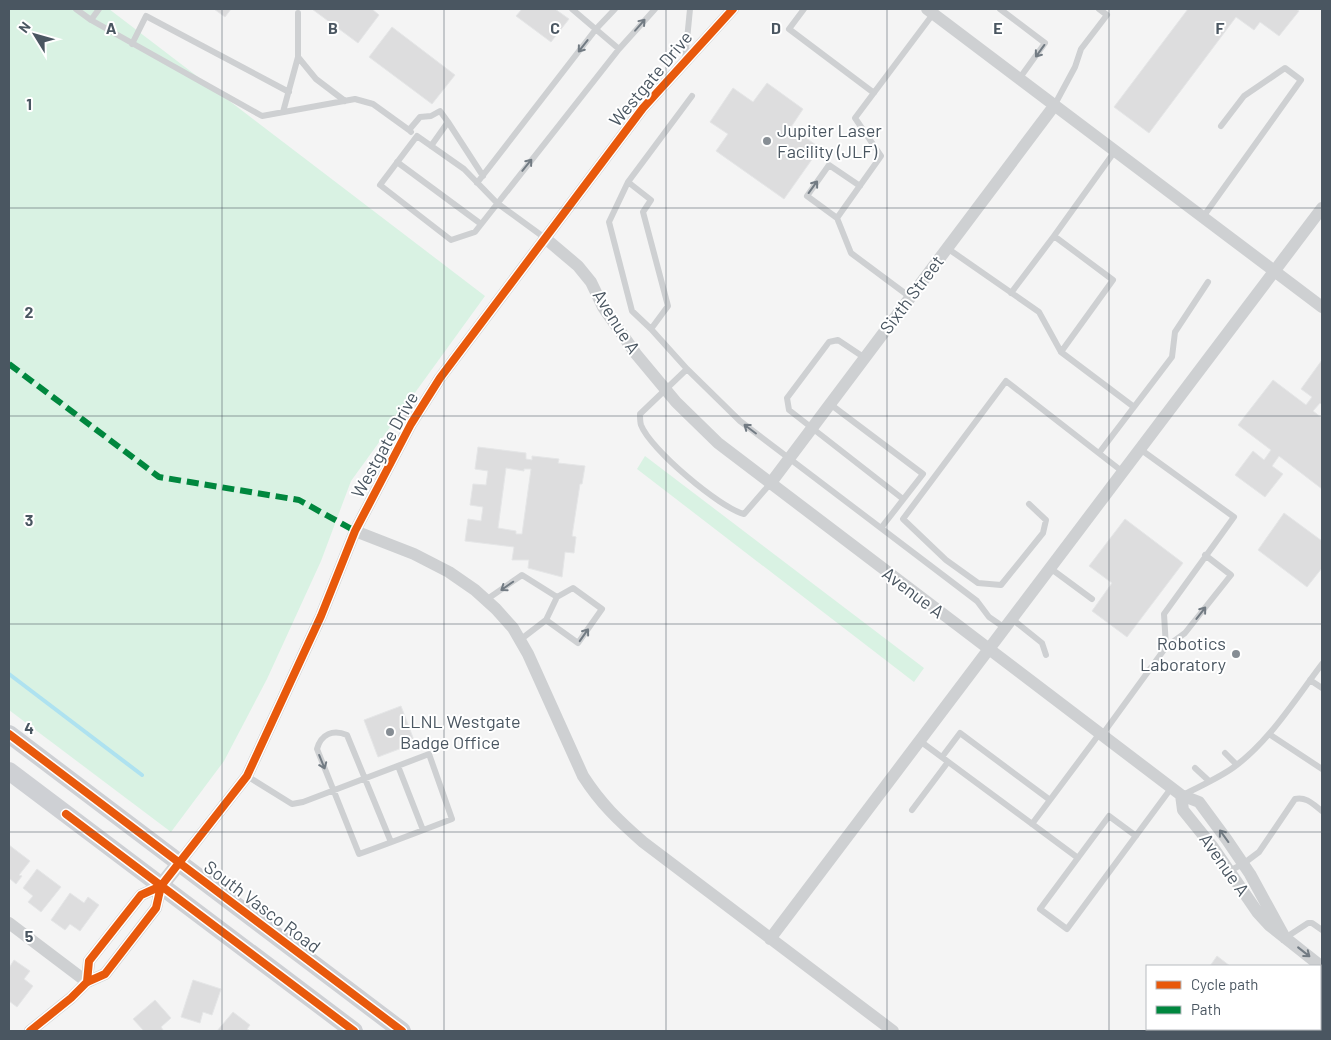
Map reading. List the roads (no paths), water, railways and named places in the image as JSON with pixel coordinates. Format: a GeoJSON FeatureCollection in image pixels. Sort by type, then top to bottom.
{"type":"FeatureCollection","features":[{"type":"Feature","properties":{"kind":"main road","name":"South Vasco Road"},"geometry":{"type":"LineString","coordinates":[[9,734],[402,1031]]}},
{"type":"Feature","properties":{"kind":"main road"},"geometry":{"type":"LineString","coordinates":[[9,771],[354,1031]]}},
{"type":"Feature","properties":{"kind":"street","name":"Westgate Drive"},"geometry":{"type":"LineString","coordinates":[[161,886],[247,776],[321,616],[355,531],[411,424],[440,378],[643,108],[733,9]]}},
{"type":"Feature","properties":{"kind":"street"},"geometry":{"type":"LineString","coordinates":[[930,11],[1322,307]]}},
{"type":"Feature","properties":{"kind":"street","name":"Sixth Street"},"geometry":{"type":"LineString","coordinates":[[770,484],[1054,106]]}},
{"type":"Feature","properties":{"kind":"street"},"geometry":{"type":"LineString","coordinates":[[770,939],[1322,208]]}},
{"type":"Feature","properties":{"kind":"street","name":"Avenue A"},"geometry":{"type":"LineString","coordinates":[[545,238],[578,266],[591,282],[608,315],[636,354],[676,402],[718,443],[1177,791],[1182,810],[1212,846],[1258,913],[1270,926],[1319,965]]}},
{"type":"Feature","properties":{"kind":"street"},"geometry":{"type":"LineString","coordinates":[[355,531],[414,554],[449,572],[486,600],[512,628],[520,640],[583,776],[609,812],[643,842],[893,1031]]}},
{"type":"Feature","properties":{"kind":"street"},"geometry":{"type":"LineString","coordinates":[[1177,791],[1199,802],[1243,864],[1285,938]]}},
{"type":"Feature","properties":{"kind":"street"},"geometry":{"type":"LineString","coordinates":[[86,982],[89,961],[140,895],[161,886]]}},
{"type":"Feature","properties":{"kind":"street"},"geometry":{"type":"LineString","coordinates":[[30,1031],[71,998],[86,982],[105,974],[156,908],[161,886]]}},
{"type":"Feature","properties":{"kind":"street"},"geometry":{"type":"LineString","coordinates":[[9,923],[86,982]]}},
{"type":"Feature","properties":{"kind":"lane"},"geometry":{"type":"LineString","coordinates":[[76,9],[132,44],[262,116],[345,101],[355,100],[373,104],[464,169],[497,203],[545,238]]}},
{"type":"Feature","properties":{"kind":"lane"},"geometry":{"type":"LineString","coordinates":[[91,20],[99,9]]}},
{"type":"Feature","properties":{"kind":"lane"},"geometry":{"type":"LineString","coordinates":[[572,9],[620,49]]}},
{"type":"Feature","properties":{"kind":"lane"},"geometry":{"type":"LineString","coordinates":[[477,183],[596,29],[615,9]]}},
{"type":"Feature","properties":{"kind":"lane"},"geometry":{"type":"LineString","coordinates":[[417,136],[380,185],[450,240],[475,232],[620,49],[655,9]]}},
{"type":"Feature","properties":{"kind":"lane"},"geometry":{"type":"LineString","coordinates":[[685,61],[690,9]]}},
{"type":"Feature","properties":{"kind":"lane"},"geometry":{"type":"LineString","coordinates":[[804,9],[789,29],[874,93]]}},
{"type":"Feature","properties":{"kind":"lane"},"geometry":{"type":"LineString","coordinates":[[1000,9],[1045,43],[1019,79]]}},
{"type":"Feature","properties":{"kind":"lane"},"geometry":{"type":"LineString","coordinates":[[1054,106],[1075,67],[1081,49],[1107,15],[1099,9]]}},
{"type":"Feature","properties":{"kind":"lane"},"geometry":{"type":"LineString","coordinates":[[837,218],[881,156],[856,118],[930,11]]}},
{"type":"Feature","properties":{"kind":"lane"},"geometry":{"type":"LineString","coordinates":[[283,112],[298,58],[298,13]]}},
{"type":"Feature","properties":{"kind":"lane"},"geometry":{"type":"LineString","coordinates":[[132,44],[146,16],[289,92]]}},
{"type":"Feature","properties":{"kind":"lane"},"geometry":{"type":"LineString","coordinates":[[298,58],[316,80],[345,101]]}},
{"type":"Feature","properties":{"kind":"lane"},"geometry":{"type":"LineString","coordinates":[[1203,217],[1302,80],[1285,68],[1244,96],[1221,126]]}},
{"type":"Feature","properties":{"kind":"lane"},"geometry":{"type":"LineString","coordinates":[[692,96],[628,182],[609,222],[632,310],[740,422],[977,601],[989,617],[1008,624],[1042,643],[1046,655]]}},
{"type":"Feature","properties":{"kind":"lane"},"geometry":{"type":"LineString","coordinates":[[409,130],[420,117],[431,116],[440,111],[483,176]]}},
{"type":"Feature","properties":{"kind":"lane"},"geometry":{"type":"LineString","coordinates":[[431,146],[448,122]]}},
{"type":"Feature","properties":{"kind":"lane"},"geometry":{"type":"LineString","coordinates":[[1011,293],[1115,151]]}},
{"type":"Feature","properties":{"kind":"lane"},"geometry":{"type":"LineString","coordinates":[[397,162],[481,224]]}},
{"type":"Feature","properties":{"kind":"lane"},"geometry":{"type":"LineString","coordinates":[[860,186],[829,165],[807,196],[837,218],[851,253],[910,297]]}},
{"type":"Feature","properties":{"kind":"lane"},"geometry":{"type":"LineString","coordinates":[[628,182],[651,200],[643,212],[668,306],[651,329]]}},
{"type":"Feature","properties":{"kind":"lane"},"geometry":{"type":"LineString","coordinates":[[1054,236],[1113,280],[1061,352]]}},
{"type":"Feature","properties":{"kind":"lane"},"geometry":{"type":"LineString","coordinates":[[947,248],[1039,312],[1061,352],[1134,407]]}},
{"type":"Feature","properties":{"kind":"lane"},"geometry":{"type":"LineString","coordinates":[[1099,453],[1172,357],[1175,332],[1208,282]]}},
{"type":"Feature","properties":{"kind":"lane"},"geometry":{"type":"LineString","coordinates":[[865,358],[838,340],[830,342],[787,398],[789,410],[903,499]]}},
{"type":"Feature","properties":{"kind":"lane"},"geometry":{"type":"LineString","coordinates":[[687,369],[640,414],[641,425],[658,449],[688,478],[734,512],[744,514],[770,484]]}},
{"type":"Feature","properties":{"kind":"lane"},"geometry":{"type":"LineString","coordinates":[[1029,504],[1046,520],[1043,533],[1000,585],[978,583],[946,560],[903,519],[1006,381],[1123,472]]}},
{"type":"Feature","properties":{"kind":"lane"},"geometry":{"type":"LineString","coordinates":[[830,404],[922,474],[881,528]]}},
{"type":"Feature","properties":{"kind":"lane"},"geometry":{"type":"LineString","coordinates":[[1140,449],[1234,517],[1164,614],[1166,646]]}},
{"type":"Feature","properties":{"kind":"lane"},"geometry":{"type":"LineString","coordinates":[[1032,824],[1166,646],[1185,633],[1230,575],[1205,555]]}},
{"type":"Feature","properties":{"kind":"lane"},"geometry":{"type":"LineString","coordinates":[[1050,568],[1092,600]]}},
{"type":"Feature","properties":{"kind":"lane"},"geometry":{"type":"LineString","coordinates":[[486,600],[522,575],[557,597]]}},
{"type":"Feature","properties":{"kind":"lane"},"geometry":{"type":"LineString","coordinates":[[520,640],[546,620],[557,597],[573,588],[602,609],[578,643],[546,620]]}},
{"type":"Feature","properties":{"kind":"lane"},"geometry":{"type":"LineString","coordinates":[[1136,836],[1109,816],[1040,909],[1067,929],[1136,836],[1177,791],[1209,781],[1237,765],[1269,734],[1322,664]]}},
{"type":"Feature","properties":{"kind":"lane"},"geometry":{"type":"LineString","coordinates":[[1310,680],[1322,688]]}},
{"type":"Feature","properties":{"kind":"lane"},"geometry":{"type":"LineString","coordinates":[[247,776],[292,804],[303,802],[333,790],[366,778],[429,754],[452,819],[423,830],[391,842],[359,854],[333,790],[317,749],[318,742],[328,733],[335,732],[347,735],[366,778],[391,842]]}},
{"type":"Feature","properties":{"kind":"lane"},"geometry":{"type":"LineString","coordinates":[[912,810],[960,733],[1050,800]]}},
{"type":"Feature","properties":{"kind":"lane"},"geometry":{"type":"LineString","coordinates":[[1269,734],[1322,769]]}},
{"type":"Feature","properties":{"kind":"lane"},"geometry":{"type":"LineString","coordinates":[[920,741],[1078,858]]}},
{"type":"Feature","properties":{"kind":"lane"},"geometry":{"type":"LineString","coordinates":[[1225,753],[1237,765]]}},
{"type":"Feature","properties":{"kind":"lane"},"geometry":{"type":"LineString","coordinates":[[398,766],[423,830]]}},
{"type":"Feature","properties":{"kind":"lane"},"geometry":{"type":"LineString","coordinates":[[1195,768],[1209,781]]}},
{"type":"Feature","properties":{"kind":"lane"},"geometry":{"type":"LineString","coordinates":[[1228,871],[1243,864],[1259,852],[1295,799],[1301,797],[1307,799],[1322,811]]}},
{"type":"Feature","properties":{"kind":"lane"},"geometry":{"type":"LineString","coordinates":[[1285,938],[1308,923],[1312,923],[1322,930]]}},
{"type":"Feature","properties":{"kind":"waterway"},"geometry":{"type":"LineString","coordinates":[[9,674],[142,775]]}},
{"type":"Feature","properties":{"kind":"place","name":"Jupiter Laser Facility (JLF)"},"geometry":{"type":"Point","coordinates":[767,141]}},
{"type":"Feature","properties":{"kind":"place","name":"Robotics Laboratory"},"geometry":{"type":"Point","coordinates":[1236,654]}},
{"type":"Feature","properties":{"kind":"place","name":"LLNL Westgate Badge Office"},"geometry":{"type":"Point","coordinates":[390,732]}}]}
